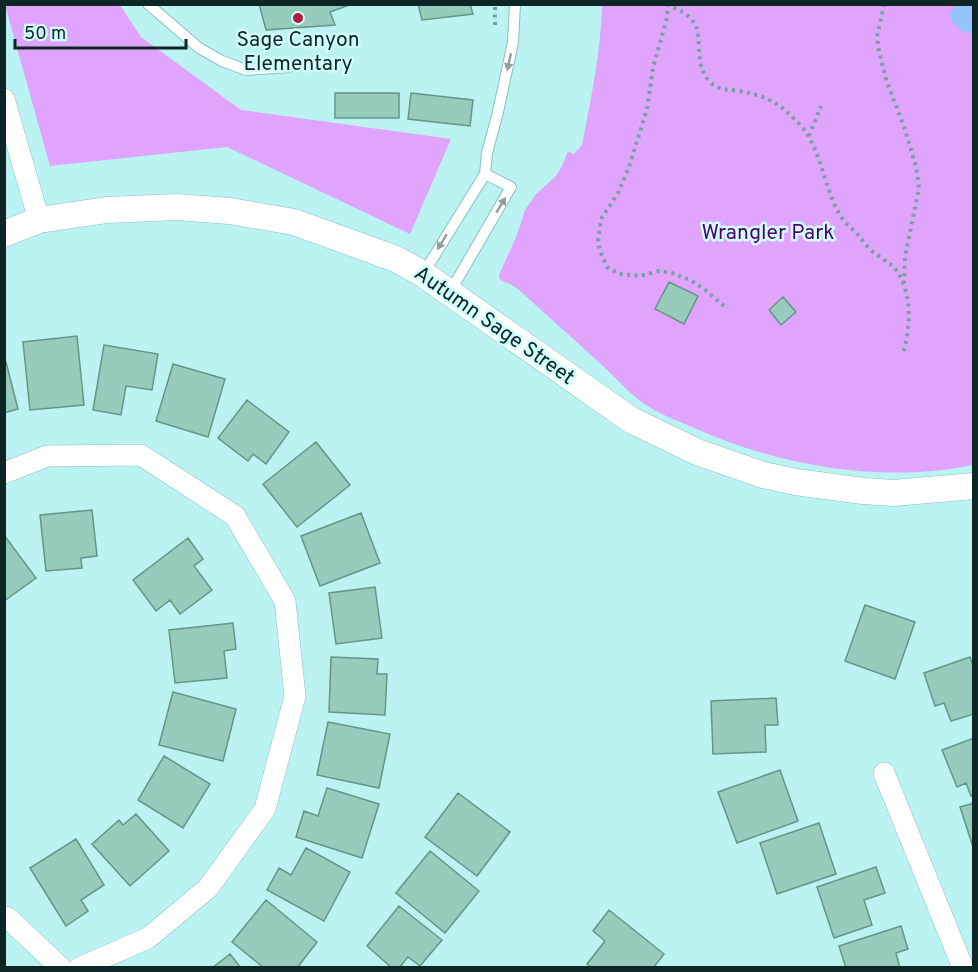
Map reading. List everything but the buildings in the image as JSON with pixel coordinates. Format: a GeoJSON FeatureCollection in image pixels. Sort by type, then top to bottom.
{"type":"FeatureCollection","features":[{"type":"Feature","properties":{"kind":"street"},"geometry":{"type":"LineString","coordinates":[[4,99],[39,220]]}},
{"type":"Feature","properties":{"kind":"street","name":"Autumn Sage Street"},"geometry":{"type":"LineString","coordinates":[[4,234],[39,220],[118,209],[177,207],[230,211],[294,222],[396,259],[423,274],[631,420],[697,452],[728,464],[774,477],[863,491],[894,493],[974,486]]}},
{"type":"Feature","properties":{"kind":"street"},"geometry":{"type":"LineString","coordinates":[[4,473],[47,456],[141,455],[236,516],[285,601],[296,696],[265,809],[208,888],[147,938],[79,968]]}},
{"type":"Feature","properties":{"kind":"street"},"geometry":{"type":"LineString","coordinates":[[884,773],[963,968]]}},
{"type":"Feature","properties":{"kind":"street"},"geometry":{"type":"LineString","coordinates":[[4,917],[8,918],[61,968]]}},
{"type":"Feature","properties":{"kind":"lane"},"geometry":{"type":"LineString","coordinates":[[148,4],[199,48],[222,61],[246,70],[289,67]]}},
{"type":"Feature","properties":{"kind":"lane"},"geometry":{"type":"LineString","coordinates":[[423,274],[485,174],[487,153],[513,42],[515,4]]}},
{"type":"Feature","properties":{"kind":"lane"},"geometry":{"type":"LineString","coordinates":[[450,292],[511,187],[485,174]]}},
{"type":"Feature","properties":{"kind":"path"},"geometry":{"type":"LineString","coordinates":[[495,4],[495,33]]}},
{"type":"Feature","properties":{"kind":"path"},"geometry":{"type":"LineString","coordinates":[[724,306],[690,279],[672,273],[659,271],[640,276],[619,274],[607,267],[598,241],[601,219],[630,167],[647,109],[652,68],[667,18],[668,4],[692,19],[698,32],[699,60],[709,81],[716,87],[728,91],[750,93],[773,101],[809,136],[825,183],[845,222],[870,250],[897,269],[904,285],[908,304],[908,336],[903,354]]}},
{"type":"Feature","properties":{"kind":"path"},"geometry":{"type":"LineString","coordinates":[[884,4],[877,37],[879,51],[886,79],[916,166],[919,188],[905,257],[904,285]]}},
{"type":"Feature","properties":{"kind":"path"},"geometry":{"type":"LineString","coordinates":[[809,136],[821,106]]}},
{"type":"Feature","properties":{"kind":"green space"},"geometry":{"type":"Polygon","coordinates":[[[5,5],[120,5],[141,37],[241,110],[451,139],[410,234],[227,147],[50,166],[5,5]]]}},
{"type":"Feature","properties":{"kind":"green space","name":"Wrangler Park"},"geometry":{"type":"Polygon","coordinates":[[[602,5],[973,5],[973,465],[902,473],[866,472],[794,461],[725,441],[643,403],[518,289],[500,280],[499,275],[517,235],[525,210],[536,194],[556,176],[567,153],[574,154],[582,145],[598,58],[602,5]]]}},
{"type":"Feature","properties":{"kind":"water"},"geometry":{"type":"Polygon","coordinates":[[[957,5],[973,5],[973,33],[959,28],[949,16],[957,5]]]}},
{"type":"Feature","properties":{"kind":"place","name":"Sage Canyon Elementary"},"geometry":{"type":"Point","coordinates":[298,18]}}]}
